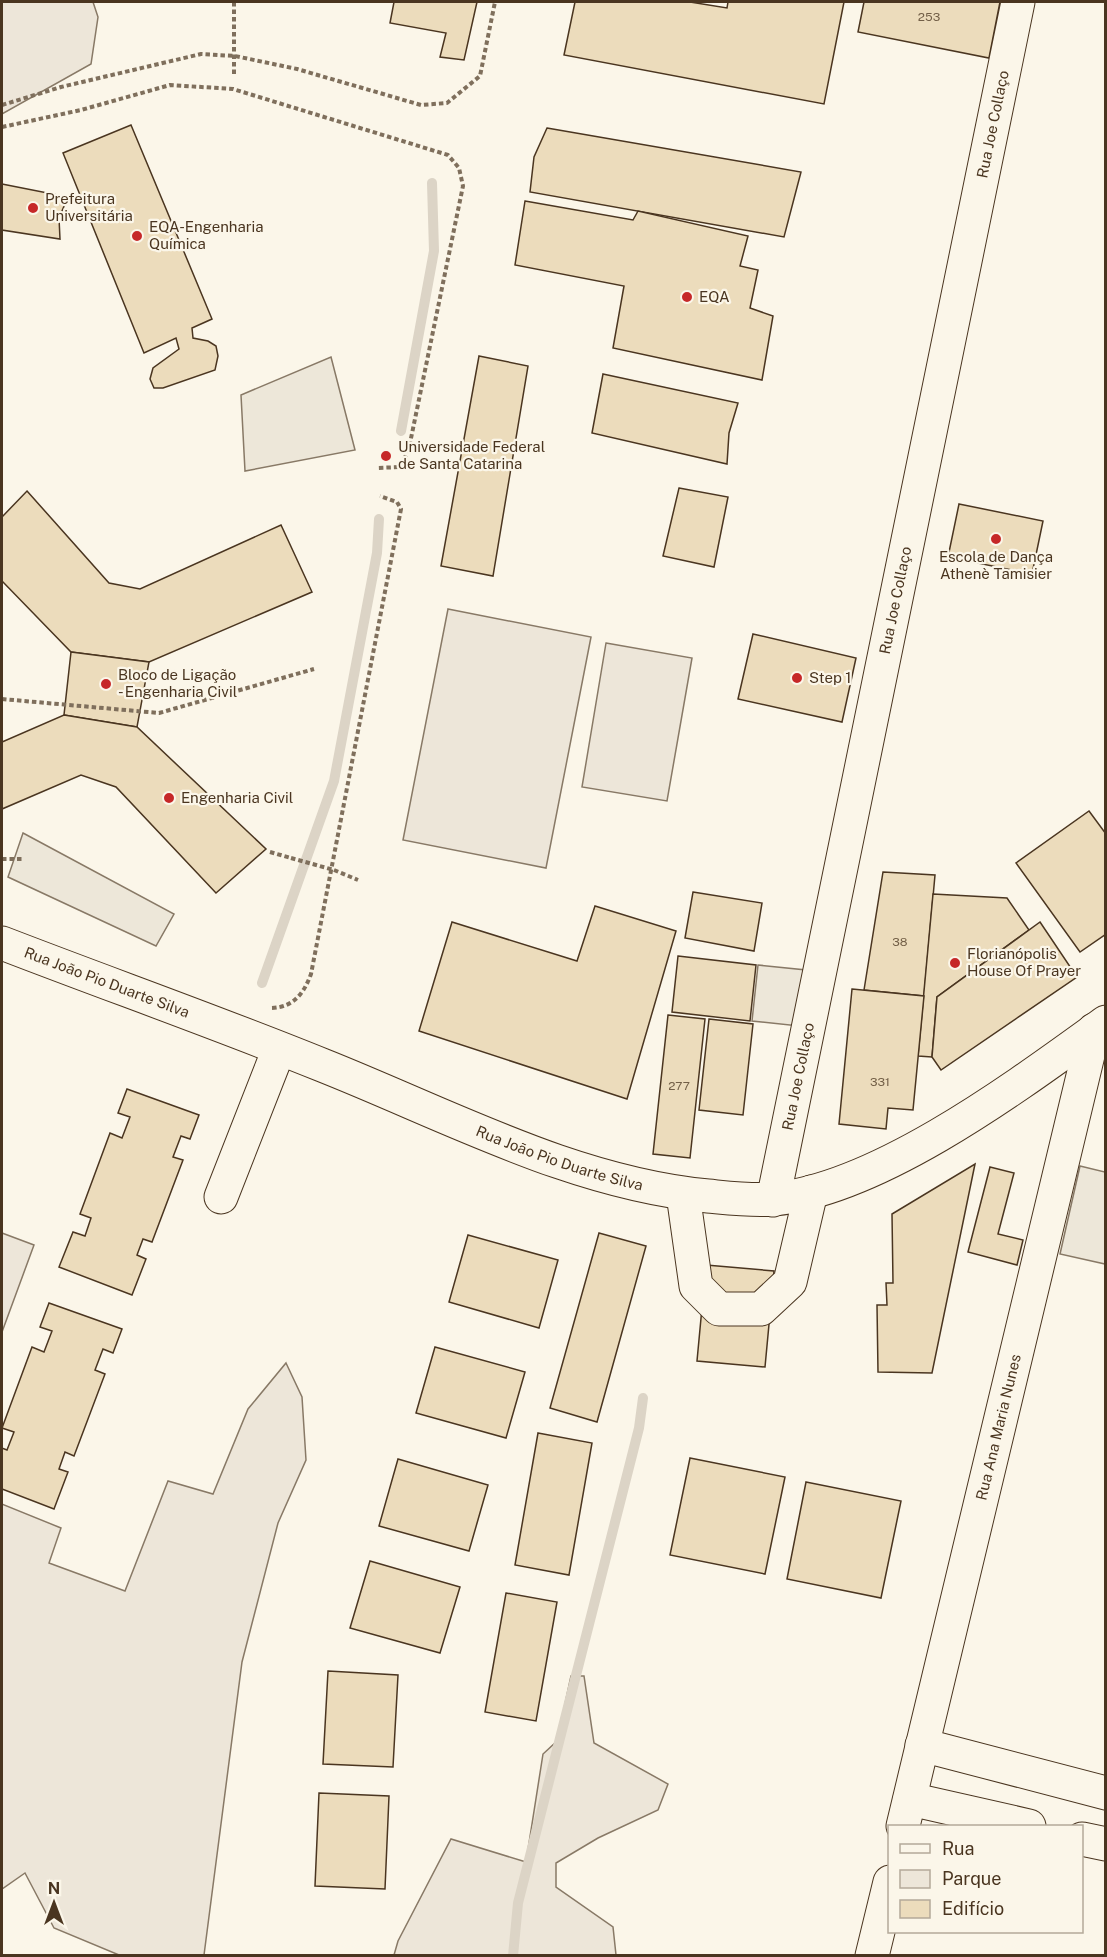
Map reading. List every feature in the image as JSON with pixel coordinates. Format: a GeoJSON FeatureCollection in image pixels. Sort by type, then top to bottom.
{"type":"FeatureCollection","features":[{"type":"Feature","properties":{"kind":"street","name":"Rua Joe Collaço"},"geometry":{"type":"LineString","coordinates":[[773,1200],[1018,2]]}},
{"type":"Feature","properties":{"kind":"street","name":"Rua João Pio Duarte Silva"},"geometry":{"type":"LineString","coordinates":[[2,943],[279,1049],[539,1154],[633,1183],[683,1194],[773,1200],[811,1192],[856,1177],[922,1144],[1022,1082],[1100,1026]]}},
{"type":"Feature","properties":{"kind":"street","name":"Rua Ana Maria Nunes"},"geometry":{"type":"LineString","coordinates":[[906,1813],[1100,1026]]}},
{"type":"Feature","properties":{"kind":"street"},"geometry":{"type":"LineString","coordinates":[[221,1197],[279,1049]]}},
{"type":"Feature","properties":{"kind":"street"},"geometry":{"type":"LineString","coordinates":[[683,1194],[696,1286],[719,1309],[761,1309],[789,1282],[811,1192]]}},
{"type":"Feature","properties":{"kind":"street"},"geometry":{"type":"LineString","coordinates":[[922,1745],[1106,1793]]}},
{"type":"Feature","properties":{"kind":"street"},"geometry":{"type":"LineString","coordinates":[[906,1813],[1011,1825]]}},
{"type":"Feature","properties":{"kind":"street"},"geometry":{"type":"LineString","coordinates":[[1083,1839],[1106,1844]]}},
{"type":"Feature","properties":{"kind":"street"},"geometry":{"type":"LineString","coordinates":[[872,1956],[888,1890]]}},
{"type":"Feature","properties":{"kind":"path"},"geometry":{"type":"LineString","coordinates":[[234,2],[234,74]]}},
{"type":"Feature","properties":{"kind":"path"},"geometry":{"type":"LineString","coordinates":[[2,105],[61,87],[201,54],[235,56],[297,69],[421,105],[447,103],[480,76],[495,2]]}},
{"type":"Feature","properties":{"kind":"path"},"geometry":{"type":"LineString","coordinates":[[2,128],[81,110],[170,85],[223,88],[233,89],[448,155],[459,168],[463,186],[409,448],[400,467],[377,468]]}},
{"type":"Feature","properties":{"kind":"path"},"geometry":{"type":"LineString","coordinates":[[268,1009],[284,1007],[294,1001],[305,990],[311,974],[400,509],[397,502],[380,496]]}},
{"type":"Feature","properties":{"kind":"path"},"geometry":{"type":"LineString","coordinates":[[2,699],[159,713],[314,669]]}},
{"type":"Feature","properties":{"kind":"path"},"geometry":{"type":"LineString","coordinates":[[270,852],[334,870],[358,880]]}},
{"type":"Feature","properties":{"kind":"path"},"geometry":{"type":"LineString","coordinates":[[2,859],[24,859]]}},
{"type":"Feature","properties":{"kind":"green space"},"geometry":{"type":"Polygon","coordinates":[[[2,2],[93,2],[98,17],[91,64],[2,114],[2,2]]]}},
{"type":"Feature","properties":{"kind":"green space"},"geometry":{"type":"Polygon","coordinates":[[[448,609],[591,637],[546,868],[403,840],[448,609]]]}},
{"type":"Feature","properties":{"kind":"green space"},"geometry":{"type":"Polygon","coordinates":[[[606,643],[692,658],[667,801],[582,787],[606,643]]]}},
{"type":"Feature","properties":{"kind":"green space"},"geometry":{"type":"Polygon","coordinates":[[[2,1233],[34,1245],[2,1332],[2,1233]]]}},
{"type":"Feature","properties":{"kind":"green space"},"geometry":{"type":"Polygon","coordinates":[[[286,1363],[302,1397],[306,1460],[278,1523],[242,1662],[204,1955],[119,1955],[54,1928],[25,1873],[2,1889],[2,1504],[61,1528],[49,1563],[125,1591],[168,1481],[213,1494],[248,1409],[286,1363]]]}},
{"type":"Feature","properties":{"kind":"green space"},"geometry":{"type":"Polygon","coordinates":[[[571,1676],[584,1676],[594,1743],[668,1784],[658,1810],[598,1838],[556,1863],[556,1887],[613,1927],[616,1955],[394,1955],[398,1941],[451,1839],[526,1862],[543,1754],[557,1741],[571,1676]]]}},
{"type":"Feature","properties":{"kind":"shaded area"},"geometry":{"type":"Polygon","coordinates":[[[331,357],[355,450],[245,471],[241,395],[331,357]]]}},
{"type":"Feature","properties":{"kind":"shaded area"},"geometry":{"type":"Polygon","coordinates":[[[23,833],[174,914],[156,946],[8,877],[23,833]]]}},
{"type":"Feature","properties":{"kind":"shaded area"},"geometry":{"type":"Polygon","coordinates":[[[758,965],[806,970],[799,1026],[752,1021],[758,965]]]}},
{"type":"Feature","properties":{"kind":"shaded area"},"geometry":{"type":"Polygon","coordinates":[[[1080,1166],[1105,1172],[1105,1264],[1060,1254],[1080,1166]]]}},
{"type":"Feature","properties":{"kind":"building"},"geometry":{"type":"Polygon","coordinates":[[[394,2],[477,2],[464,60],[440,57],[446,33],[390,23],[394,2]]]}},
{"type":"Feature","properties":{"kind":"building"},"geometry":{"type":"Polygon","coordinates":[[[575,2],[690,2],[727,8],[728,2],[844,2],[824,104],[564,55],[575,2]]]}},
{"type":"Feature","properties":{"kind":"building"},"geometry":{"type":"Polygon","coordinates":[[[864,2],[1000,2],[989,58],[858,32],[864,2]]]}},
{"type":"Feature","properties":{"kind":"building","name":"EQA-Engenharia Química"},"geometry":{"type":"Polygon","coordinates":[[[131,125],[212,319],[192,328],[193,338],[208,341],[216,346],[218,356],[215,370],[163,388],[154,388],[150,379],[153,368],[179,349],[176,338],[144,353],[63,153],[131,125]]]}},
{"type":"Feature","properties":{"kind":"building"},"geometry":{"type":"Polygon","coordinates":[[[547,128],[801,172],[784,237],[530,192],[534,157],[547,128]]]}},
{"type":"Feature","properties":{"kind":"building","name":"Prefeitura Universitária"},"geometry":{"type":"Polygon","coordinates":[[[2,184],[68,197],[59,218],[60,239],[2,230],[2,184]]]}},
{"type":"Feature","properties":{"kind":"building","name":"EQA"},"geometry":{"type":"Polygon","coordinates":[[[525,201],[633,220],[638,211],[748,236],[740,266],[758,270],[750,308],[773,316],[762,380],[613,348],[624,286],[515,265],[525,201]]]}},
{"type":"Feature","properties":{"kind":"building"},"geometry":{"type":"Polygon","coordinates":[[[479,356],[528,366],[493,576],[441,566],[479,356]]]}},
{"type":"Feature","properties":{"kind":"building"},"geometry":{"type":"Polygon","coordinates":[[[603,374],[738,403],[729,433],[727,464],[592,433],[603,374]]]}},
{"type":"Feature","properties":{"kind":"building"},"geometry":{"type":"Polygon","coordinates":[[[679,488],[728,497],[714,567],[663,556],[679,488]]]}},
{"type":"Feature","properties":{"kind":"building"},"geometry":{"type":"Polygon","coordinates":[[[27,491],[109,583],[140,589],[281,525],[312,592],[149,662],[71,652],[2,581],[2,517],[27,491]]]}},
{"type":"Feature","properties":{"kind":"building","name":"Escola de Dança Athenè Tamisier"},"geometry":{"type":"Polygon","coordinates":[[[959,504],[1043,521],[1032,574],[948,557],[959,504]]]}},
{"type":"Feature","properties":{"kind":"building","name":"Step 1"},"geometry":{"type":"Polygon","coordinates":[[[753,634],[856,658],[842,722],[738,699],[753,634]]]}},
{"type":"Feature","properties":{"kind":"building","name":"Bloco de Ligação - Engenharia Civil"},"geometry":{"type":"Polygon","coordinates":[[[71,652],[149,662],[137,727],[64,715],[71,652]]]}},
{"type":"Feature","properties":{"kind":"building","name":"Engenharia Civil"},"geometry":{"type":"Polygon","coordinates":[[[64,715],[137,727],[266,849],[216,893],[116,787],[81,775],[2,809],[2,742],[64,715]]]}},
{"type":"Feature","properties":{"kind":"building"},"geometry":{"type":"Polygon","coordinates":[[[1089,811],[1106,834],[1106,934],[1080,952],[1016,863],[1089,811]]]}},
{"type":"Feature","properties":{"kind":"building"},"geometry":{"type":"Polygon","coordinates":[[[883,872],[935,875],[924,996],[864,990],[883,872]]]}},
{"type":"Feature","properties":{"kind":"building"},"geometry":{"type":"Polygon","coordinates":[[[693,892],[762,903],[754,951],[685,938],[693,892]]]}},
{"type":"Feature","properties":{"kind":"building","name":"Florianópolis House Of Prayer"},"geometry":{"type":"Polygon","coordinates":[[[933,894],[1007,898],[1029,930],[937,997],[932,1057],[918,1056],[933,894]]]}},
{"type":"Feature","properties":{"kind":"building"},"geometry":{"type":"Polygon","coordinates":[[[595,906],[676,931],[627,1099],[419,1031],[452,922],[577,961],[595,906]]]}},
{"type":"Feature","properties":{"kind":"building"},"geometry":{"type":"Polygon","coordinates":[[[1040,922],[1077,977],[941,1070],[932,1057],[937,997],[1040,922]]]}},
{"type":"Feature","properties":{"kind":"building"},"geometry":{"type":"Polygon","coordinates":[[[678,956],[756,965],[750,1021],[672,1012],[678,956]]]}},
{"type":"Feature","properties":{"kind":"building"},"geometry":{"type":"Polygon","coordinates":[[[852,989],[924,996],[913,1110],[888,1108],[886,1129],[839,1124],[852,989]]]}},
{"type":"Feature","properties":{"kind":"building"},"geometry":{"type":"Polygon","coordinates":[[[668,1015],[705,1019],[690,1158],[653,1154],[668,1015]]]}},
{"type":"Feature","properties":{"kind":"building"},"geometry":{"type":"Polygon","coordinates":[[[709,1019],[753,1024],[743,1115],[699,1110],[709,1019]]]}},
{"type":"Feature","properties":{"kind":"building"},"geometry":{"type":"Polygon","coordinates":[[[127,1089],[199,1115],[190,1139],[181,1136],[173,1157],[183,1160],[152,1242],[143,1239],[137,1255],[146,1259],[132,1295],[59,1267],[73,1232],[85,1236],[91,1218],[80,1214],[110,1133],[122,1138],[130,1117],[118,1113],[127,1089]]]}},
{"type":"Feature","properties":{"kind":"building"},"geometry":{"type":"Polygon","coordinates":[[[975,1164],[932,1373],[878,1372],[877,1305],[887,1305],[886,1283],[893,1283],[892,1214],[975,1164]]]}},
{"type":"Feature","properties":{"kind":"building"},"geometry":{"type":"Polygon","coordinates":[[[990,1167],[1014,1173],[998,1234],[1023,1240],[1017,1265],[968,1252],[990,1167]]]}},
{"type":"Feature","properties":{"kind":"building"},"geometry":{"type":"Polygon","coordinates":[[[599,1233],[646,1246],[597,1422],[550,1408],[599,1233]]]}},
{"type":"Feature","properties":{"kind":"building"},"geometry":{"type":"Polygon","coordinates":[[[468,1235],[558,1260],[539,1328],[449,1302],[468,1235]]]}},
{"type":"Feature","properties":{"kind":"building"},"geometry":{"type":"Polygon","coordinates":[[[706,1265],[774,1271],[765,1367],[697,1361],[706,1265]]]}},
{"type":"Feature","properties":{"kind":"building"},"geometry":{"type":"Polygon","coordinates":[[[49,1303],[122,1329],[113,1353],[103,1349],[95,1370],[105,1374],[74,1456],[65,1452],[59,1469],[68,1472],[54,1509],[2,1489],[2,1448],[7,1450],[14,1432],[2,1428],[32,1347],[44,1352],[52,1331],[40,1327],[49,1303]]]}},
{"type":"Feature","properties":{"kind":"building"},"geometry":{"type":"Polygon","coordinates":[[[435,1347],[525,1372],[506,1438],[416,1413],[435,1347]]]}},
{"type":"Feature","properties":{"kind":"building"},"geometry":{"type":"Polygon","coordinates":[[[538,1433],[592,1443],[569,1575],[515,1565],[538,1433]]]}},
{"type":"Feature","properties":{"kind":"building"},"geometry":{"type":"Polygon","coordinates":[[[690,1458],[785,1477],[765,1574],[670,1555],[690,1458]]]}},
{"type":"Feature","properties":{"kind":"building"},"geometry":{"type":"Polygon","coordinates":[[[398,1459],[488,1485],[469,1551],[379,1526],[398,1459]]]}},
{"type":"Feature","properties":{"kind":"building"},"geometry":{"type":"Polygon","coordinates":[[[806,1482],[901,1501],[881,1598],[787,1579],[806,1482]]]}},
{"type":"Feature","properties":{"kind":"building"},"geometry":{"type":"Polygon","coordinates":[[[370,1561],[460,1587],[440,1653],[350,1628],[370,1561]]]}},
{"type":"Feature","properties":{"kind":"building"},"geometry":{"type":"Polygon","coordinates":[[[506,1593],[557,1602],[536,1721],[485,1712],[506,1593]]]}},
{"type":"Feature","properties":{"kind":"building"},"geometry":{"type":"Polygon","coordinates":[[[328,1671],[398,1675],[393,1767],[323,1764],[328,1671]]]}},
{"type":"Feature","properties":{"kind":"building"},"geometry":{"type":"Polygon","coordinates":[[[319,1793],[389,1796],[385,1889],[315,1886],[319,1793]]]}},
{"type":"Feature","properties":{"kind":"waterway"},"geometry":{"type":"LineString","coordinates":[[401,431],[434,251],[432,183]]}},
{"type":"Feature","properties":{"kind":"waterway"},"geometry":{"type":"LineString","coordinates":[[262,983],[334,781],[377,553],[379,519]]}},
{"type":"Feature","properties":{"kind":"waterway"},"geometry":{"type":"LineString","coordinates":[[513,1956],[518,1903],[639,1428],[643,1398]]}},
{"type":"Feature","properties":{"kind":"place","name":"Prefeitura Universitária"},"geometry":{"type":"Point","coordinates":[33,208]}},
{"type":"Feature","properties":{"kind":"place","name":"EQA-Engenharia Química"},"geometry":{"type":"Point","coordinates":[137,236]}},
{"type":"Feature","properties":{"kind":"place","name":"EQA"},"geometry":{"type":"Point","coordinates":[687,297]}},
{"type":"Feature","properties":{"kind":"place","name":"Universidade Federal de Santa Catarina"},"geometry":{"type":"Point","coordinates":[386,456]}},
{"type":"Feature","properties":{"kind":"place","name":"Escola de Dança Athenè Tamisier"},"geometry":{"type":"Point","coordinates":[996,539]}},
{"type":"Feature","properties":{"kind":"place","name":"Step 1"},"geometry":{"type":"Point","coordinates":[797,678]}},
{"type":"Feature","properties":{"kind":"place","name":"Bloco de Ligação - Engenharia Civil"},"geometry":{"type":"Point","coordinates":[106,684]}},
{"type":"Feature","properties":{"kind":"place","name":"Engenharia Civil"},"geometry":{"type":"Point","coordinates":[169,798]}},
{"type":"Feature","properties":{"kind":"place","name":"Florianópolis House Of Prayer"},"geometry":{"type":"Point","coordinates":[955,963]}}]}
